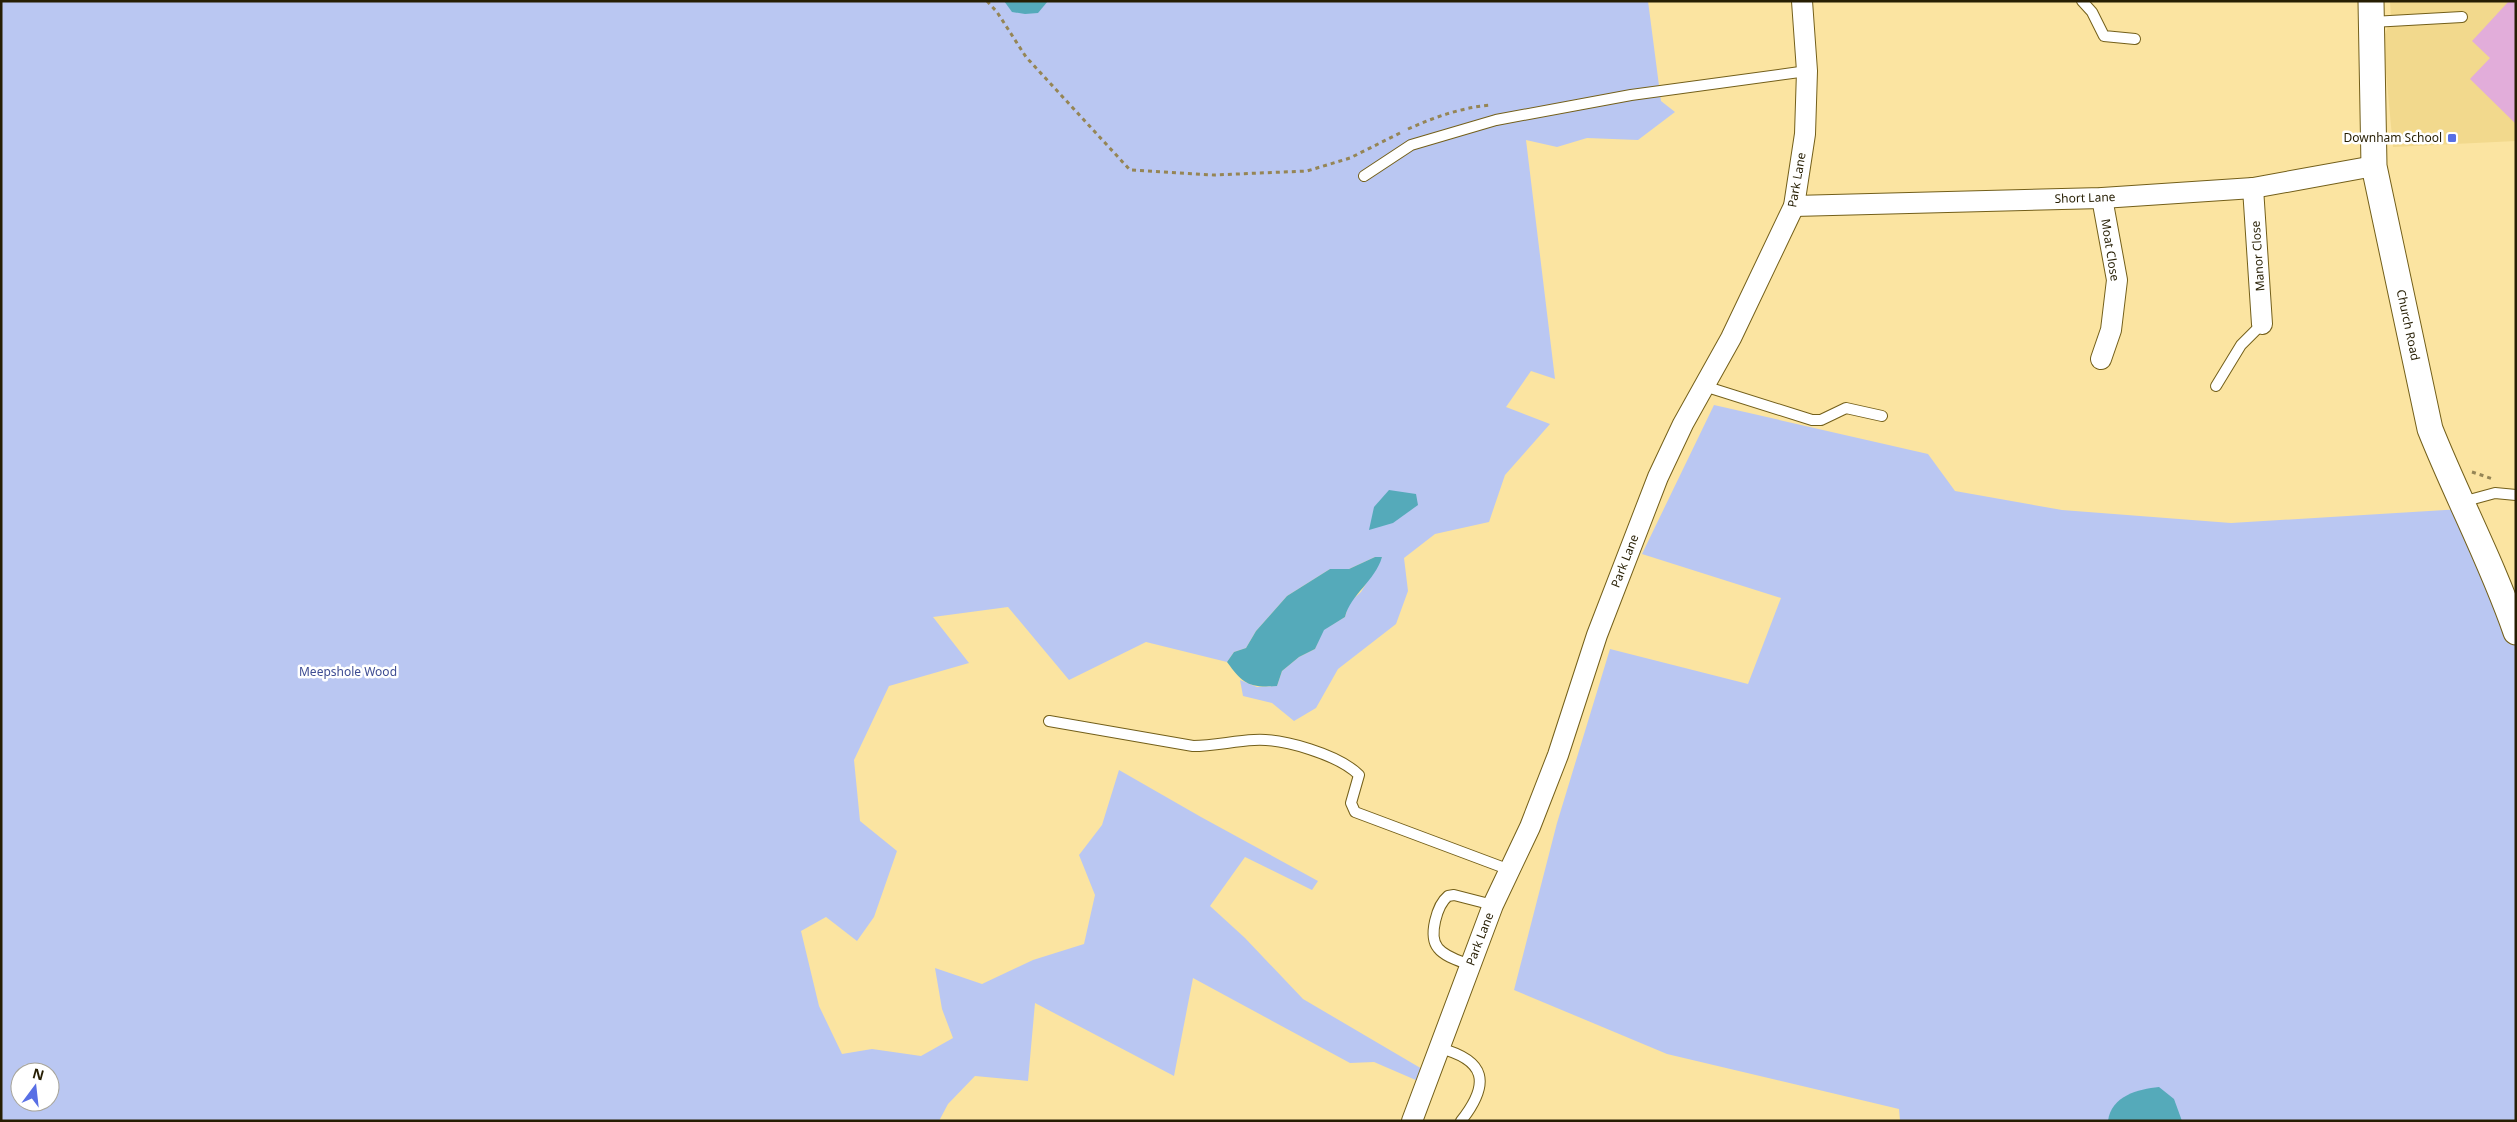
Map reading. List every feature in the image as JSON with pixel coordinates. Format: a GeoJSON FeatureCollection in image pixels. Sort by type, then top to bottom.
{"type":"FeatureCollection","features":[{"type":"Feature","properties":{"kind":"street","name":"Park Lane"},"geometry":{"type":"LineString","coordinates":[[1412,1121],[1493,905],[1510,870],[1558,756],[1597,635],[1658,477],[1704,386],[1731,338],[1794,206],[1805,134],[1807,71],[1802,1]]}},
{"type":"Feature","properties":{"kind":"street","name":"Church Road"},"geometry":{"type":"LineString","coordinates":[[2371,12],[2374,166],[2430,429],[2443,462],[2501,588],[2516,632]]}},
{"type":"Feature","properties":{"kind":"street","name":"Short Lane"},"geometry":{"type":"LineString","coordinates":[[1794,206],[2102,198],[2253,188],[2374,166]]}},
{"type":"Feature","properties":{"kind":"street","name":"Manor Close"},"geometry":{"type":"LineString","coordinates":[[2253,188],[2262,324]]}},
{"type":"Feature","properties":{"kind":"street","name":"Moat Close"},"geometry":{"type":"LineString","coordinates":[[2101,359],[2111,330],[2117,280],[2102,198]]}},
{"type":"Feature","properties":{"kind":"lane"},"geometry":{"type":"LineString","coordinates":[[2082,1],[2092,12],[2104,36],[2135,39]]}},
{"type":"Feature","properties":{"kind":"lane"},"geometry":{"type":"LineString","coordinates":[[2371,12],[2462,17]]}},
{"type":"Feature","properties":{"kind":"lane"},"geometry":{"type":"LineString","coordinates":[[1364,176],[1411,145],[1496,120],[1631,95],[1807,71]]}},
{"type":"Feature","properties":{"kind":"lane"},"geometry":{"type":"LineString","coordinates":[[2216,386],[2246,339],[2262,324]]}},
{"type":"Feature","properties":{"kind":"lane"},"geometry":{"type":"LineString","coordinates":[[1704,386],[1812,420],[1821,420],[1846,408],[1882,416]]}},
{"type":"Feature","properties":{"kind":"lane"},"geometry":{"type":"LineString","coordinates":[[2462,502],[2495,493],[2515,496]]}},
{"type":"Feature","properties":{"kind":"lane"},"geometry":{"type":"LineString","coordinates":[[1049,721],[1193,746],[1211,746],[1254,740],[1293,744],[1326,756],[1360,775],[1351,804],[1355,812],[1510,870]]}},
{"type":"Feature","properties":{"kind":"lane"},"geometry":{"type":"LineString","coordinates":[[1470,965],[1444,953],[1436,945],[1435,932],[1440,907],[1448,896],[1454,895],[1493,905]]}},
{"type":"Feature","properties":{"kind":"lane"},"geometry":{"type":"LineString","coordinates":[[1439,1048],[1466,1058],[1477,1068],[1479,1086],[1461,1121]]}},
{"type":"Feature","properties":{"kind":"path"},"geometry":{"type":"LineString","coordinates":[[987,1],[997,12],[1026,57],[1130,170],[1214,175],[1307,171],[1350,158],[1430,119],[1466,108],[1494,105]]}},
{"type":"Feature","properties":{"kind":"path"},"geometry":{"type":"LineString","coordinates":[[2443,462],[2498,480]]}},
{"type":"Feature","properties":{"kind":"shaded area"},"geometry":{"type":"Polygon","coordinates":[[[1004,1],[1048,1],[1038,13],[1025,14],[1012,12],[1004,1]]]}},
{"type":"Feature","properties":{"kind":"shaded area"},"geometry":{"type":"Polygon","coordinates":[[[2390,1],[2516,1],[2516,141],[2393,147],[2383,40],[2391,18],[2390,1]]]}},
{"type":"Feature","properties":{"kind":"shaded area"},"geometry":{"type":"Polygon","coordinates":[[[1389,490],[1416,494],[1418,505],[1393,523],[1369,530],[1374,507],[1389,490]]]}},
{"type":"Feature","properties":{"kind":"shaded area"},"geometry":{"type":"Polygon","coordinates":[[[1375,557],[1382,557],[1379,566],[1352,601],[1345,617],[1324,630],[1315,649],[1299,657],[1282,671],[1277,686],[1260,686],[1248,683],[1242,680],[1227,662],[1234,652],[1246,648],[1256,631],[1287,596],[1330,569],[1349,569],[1375,557]]]}},
{"type":"Feature","properties":{"kind":"shaded area"},"geometry":{"type":"Polygon","coordinates":[[[2159,1087],[2174,1099],[2182,1121],[2108,1121],[2114,1105],[2127,1095],[2159,1087]]]}},
{"type":"Feature","properties":{"kind":"green space","name":"Meepshole Wood"},"geometry":{"type":"Polygon","coordinates":[[[1,1],[1648,1],[1661,101],[1675,112],[1638,140],[1587,138],[1557,147],[1526,140],[1555,379],[1531,371],[1506,407],[1550,424],[1505,475],[1489,522],[1435,534],[1404,558],[1408,591],[1396,624],[1338,669],[1316,708],[1294,721],[1272,703],[1243,696],[1240,680],[1257,687],[1277,686],[1282,671],[1299,657],[1315,649],[1323,630],[1345,617],[1349,603],[1361,592],[1382,557],[1375,557],[1349,569],[1330,569],[1287,596],[1256,631],[1246,648],[1234,652],[1227,662],[1146,642],[1069,680],[1008,607],[933,617],[969,663],[889,686],[854,760],[860,821],[897,851],[874,917],[857,941],[826,917],[801,931],[819,1006],[842,1054],[872,1049],[921,1056],[953,1038],[942,1009],[935,968],[982,984],[1033,960],[1084,944],[1095,895],[1079,855],[1102,825],[1119,770],[1318,881],[1312,890],[1245,857],[1210,906],[1245,938],[1303,999],[1429,1073],[1425,1084],[1374,1062],[1350,1063],[1193,978],[1174,1076],[1035,1003],[1028,1081],[975,1076],[948,1104],[939,1121],[1,1121],[1,1]]]}},
{"type":"Feature","properties":{"kind":"green space"},"geometry":{"type":"Polygon","coordinates":[[[1714,405],[1928,454],[1955,491],[2062,510],[2231,523],[2478,508],[2516,599],[2516,1121],[1900,1121],[1899,1109],[1667,1054],[1514,990],[1557,823],[1610,649],[1748,684],[1781,598],[1642,554],[1714,405]]]}},
{"type":"Feature","properties":{"kind":"building"},"geometry":{"type":"Polygon","coordinates":[[[2509,1],[2516,1],[2516,124],[2470,79],[2490,58],[2472,41],[2509,1]]]}},
{"type":"Feature","properties":{"kind":"place","name":"Downham School"},"geometry":{"type":"Point","coordinates":[2452,138]}}]}
